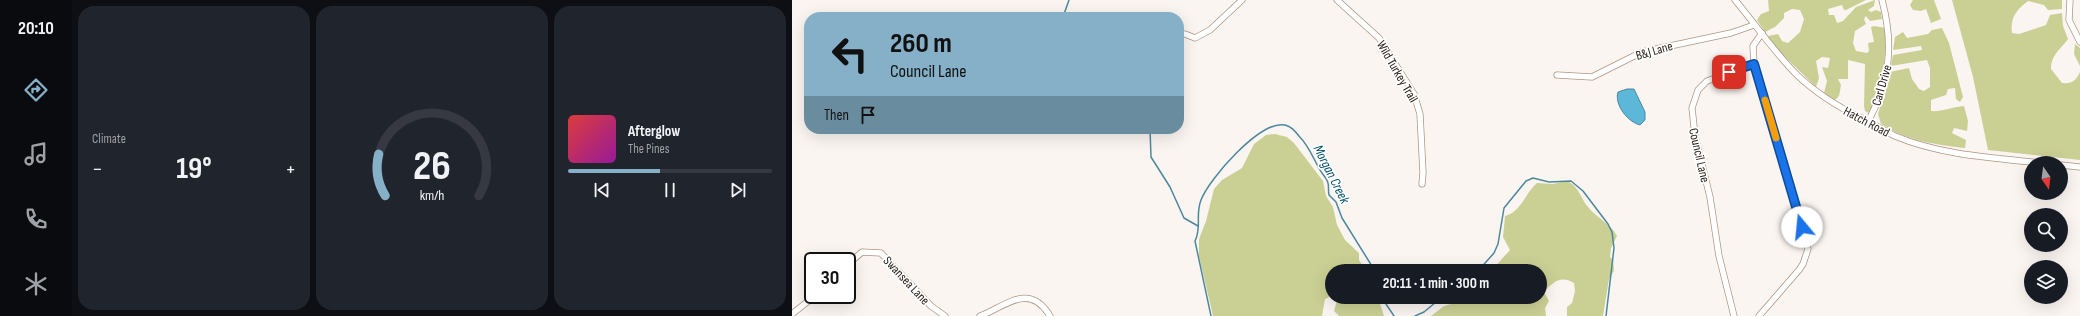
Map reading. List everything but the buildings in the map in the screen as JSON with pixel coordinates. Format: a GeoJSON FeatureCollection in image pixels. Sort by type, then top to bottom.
{"type":"FeatureCollection","features":[{"type":"Feature","properties":{"kind":"street"},"geometry":{"type":"LineString","coordinates":[[1185,34],[1195,38],[1205,34],[1242,0]]}},
{"type":"Feature","properties":{"kind":"street","name":"Wild Turkey Trail"},"geometry":{"type":"LineString","coordinates":[[1337,0],[1379,38],[1414,94],[1420,114],[1423,173],[1422,184]]}},
{"type":"Feature","properties":{"kind":"street","name":"Hatch Road"},"geometry":{"type":"LineString","coordinates":[[1735,0],[1754,25],[1798,75],[1839,106],[1895,136],[1934,147],[1971,154],[2024,161]]}},
{"type":"Feature","properties":{"kind":"street","name":"Carl Drive"},"geometry":{"type":"LineString","coordinates":[[1868,122],[1888,69],[1890,41],[1882,0]]}},
{"type":"Feature","properties":{"kind":"street"},"geometry":{"type":"LineString","coordinates":[[2070,0],[2069,20],[2080,42]]}},
{"type":"Feature","properties":{"kind":"street","name":"B&J Lane"},"geometry":{"type":"LineString","coordinates":[[1557,75],[1592,77],[1642,52],[1731,33],[1754,25]]}},
{"type":"Feature","properties":{"kind":"street"},"geometry":{"type":"LineString","coordinates":[[1759,316],[1799,270],[1803,264],[1808,249],[1754,64],[1753,46],[1762,33]]}},
{"type":"Feature","properties":{"kind":"street","name":"Council Lane"},"geometry":{"type":"LineString","coordinates":[[1734,316],[1719,256],[1710,197],[1692,123],[1692,108],[1698,90],[1707,81],[1754,64]]}},
{"type":"Feature","properties":{"kind":"street"},"geometry":{"type":"LineString","coordinates":[[2068,166],[2080,167]]}},
{"type":"Feature","properties":{"kind":"street","name":"Swansea Lane"},"geometry":{"type":"LineString","coordinates":[[856,257],[862,252],[877,251],[882,253],[932,306],[946,316]]}},
{"type":"Feature","properties":{"kind":"street"},"geometry":{"type":"LineString","coordinates":[[980,316],[1012,300],[1022,298],[1032,300],[1045,308],[1050,316]]}},
{"type":"Feature","properties":{"kind":"street"},"geometry":{"type":"LineString","coordinates":[[792,314],[805,304]]}},
{"type":"Feature","properties":{"kind":"green space"},"geometry":{"type":"Polygon","coordinates":[[[1768,0],[1866,0],[1846,10],[1844,10],[1842,5],[1828,9],[1829,15],[1834,15],[1837,23],[1843,21],[1856,7],[1875,0],[1874,6],[1868,10],[1871,12],[1876,10],[1881,12],[1882,19],[1870,21],[1866,16],[1864,19],[1866,24],[1855,31],[1853,43],[1856,51],[1867,53],[1869,51],[1868,43],[1874,42],[1871,27],[1886,28],[1881,84],[1874,105],[1869,113],[1865,111],[1864,106],[1865,64],[1848,60],[1848,79],[1838,79],[1841,85],[1839,96],[1834,101],[1824,93],[1827,81],[1822,67],[1828,68],[1830,58],[1822,57],[1816,61],[1819,78],[1816,87],[1773,45],[1768,36],[1778,34],[1782,41],[1788,43],[1800,32],[1804,19],[1800,10],[1792,9],[1784,13],[1784,18],[1775,27],[1765,32],[1757,20],[1761,14],[1769,11],[1768,0]]]}},
{"type":"Feature","properties":{"kind":"green space"},"geometry":{"type":"Polygon","coordinates":[[[1913,0],[1934,0],[1941,19],[1931,23],[1926,9],[1921,11],[1913,10],[1910,5],[1913,0]]]}},
{"type":"Feature","properties":{"kind":"green space"},"geometry":{"type":"Polygon","coordinates":[[[1952,0],[2062,0],[2062,9],[2048,10],[2044,5],[2028,1],[2017,11],[2013,19],[2012,33],[2019,34],[2046,25],[2050,15],[2062,13],[2063,26],[2068,39],[2057,52],[2051,64],[2051,69],[2062,83],[2074,81],[2080,72],[2080,160],[2068,159],[2068,156],[2043,156],[1988,150],[1973,77],[1952,0]]]}},
{"type":"Feature","properties":{"kind":"green space"},"geometry":{"type":"Polygon","coordinates":[[[1942,28],[1949,43],[1963,97],[1960,102],[1956,99],[1955,88],[1948,89],[1946,95],[1931,100],[1931,111],[1964,106],[1968,121],[1967,131],[1954,128],[1952,133],[1966,140],[1965,148],[1910,138],[1890,130],[1881,124],[1878,114],[1890,72],[1909,68],[1912,79],[1919,89],[1924,91],[1930,87],[1930,68],[1927,60],[1891,66],[1893,55],[1922,50],[1921,46],[1893,50],[1895,37],[1903,32],[1907,38],[1928,34],[1932,30],[1942,28]]]}},
{"type":"Feature","properties":{"kind":"green space"},"geometry":{"type":"Polygon","coordinates":[[[2075,44],[2080,48],[2080,66],[2074,54],[2075,44]]]}},
{"type":"Feature","properties":{"kind":"green space"},"geometry":{"type":"Polygon","coordinates":[[[1275,134],[1287,137],[1294,143],[1323,181],[1326,196],[1333,207],[1337,225],[1345,240],[1359,253],[1359,260],[1362,264],[1325,264],[1325,299],[1322,316],[1213,316],[1199,256],[1199,239],[1206,221],[1214,189],[1222,180],[1242,168],[1254,144],[1266,135],[1275,134]]]}},
{"type":"Feature","properties":{"kind":"green space"},"geometry":{"type":"Polygon","coordinates":[[[1566,181],[1574,185],[1588,207],[1611,228],[1617,236],[1611,248],[1610,257],[1613,260],[1614,271],[1609,279],[1603,316],[1567,316],[1567,307],[1572,303],[1575,291],[1574,283],[1561,280],[1554,283],[1547,289],[1547,264],[1497,264],[1510,250],[1503,237],[1505,216],[1511,214],[1519,206],[1537,183],[1553,184],[1566,181]]]}},
{"type":"Feature","properties":{"kind":"green space"},"geometry":{"type":"Polygon","coordinates":[[[1547,297],[1549,301],[1545,308],[1546,316],[1431,316],[1444,306],[1451,304],[1547,304],[1547,297]]]}},
{"type":"Feature","properties":{"kind":"green space"},"geometry":{"type":"Polygon","coordinates":[[[1336,304],[1380,304],[1384,316],[1339,316],[1334,311],[1336,304]]]}},
{"type":"Feature","properties":{"kind":"water"},"geometry":{"type":"Polygon","coordinates":[[[1627,89],[1634,89],[1645,112],[1645,120],[1640,125],[1627,117],[1618,102],[1618,92],[1627,89]]]}},
{"type":"Feature","properties":{"kind":"waterway","name":"Morgan Creek"},"geometry":{"type":"LineString","coordinates":[[1065,12],[1069,0]]}},
{"type":"Feature","properties":{"kind":"waterway","name":"Morgan Creek"},"geometry":{"type":"LineString","coordinates":[[1211,316],[1195,241],[1198,231],[1199,205],[1214,179],[1237,153],[1262,132],[1275,126],[1285,125],[1293,129],[1306,144],[1321,172],[1326,178],[1329,195],[1336,202],[1342,218],[1371,264]]}},
{"type":"Feature","properties":{"kind":"waterway","name":"Morgan Creek"},"geometry":{"type":"LineString","coordinates":[[1150,134],[1151,157],[1170,187],[1184,218],[1198,226]]}},
{"type":"Feature","properties":{"kind":"waterway","name":"Morgan Creek"},"geometry":{"type":"LineString","coordinates":[[1484,264],[1494,253],[1498,244],[1504,208],[1526,181],[1533,178],[1549,182],[1571,181],[1583,191],[1608,224],[1612,232],[1614,248],[1606,316]]}},
{"type":"Feature","properties":{"kind":"waterway","name":"Morgan Creek"},"geometry":{"type":"LineString","coordinates":[[1386,304],[1394,316]]}},
{"type":"Feature","properties":{"kind":"waterway","name":"Morgan Creek"},"geometry":{"type":"LineString","coordinates":[[1415,316],[1424,312],[1434,304]]}},
{"type":"Feature","properties":{"kind":"slow traffic"},"geometry":{"type":"LineString","coordinates":[[1765,100],[1776,138]]}},
{"type":"Feature","properties":{"kind":"route"},"geometry":{"type":"LineString","coordinates":[[1729,72],[1754,64],[1802,227]]}}]}
